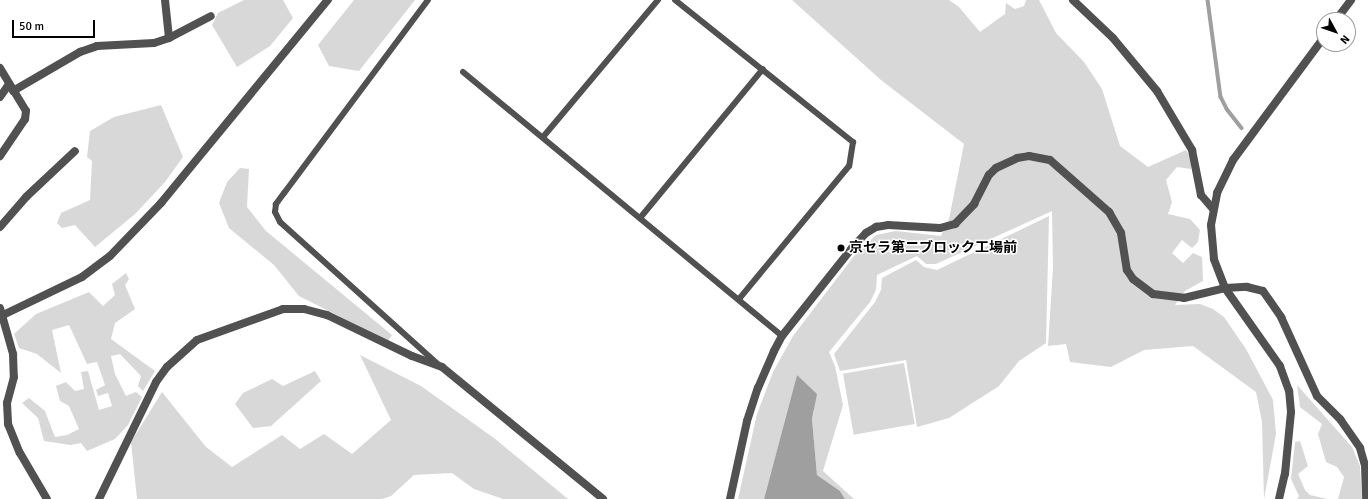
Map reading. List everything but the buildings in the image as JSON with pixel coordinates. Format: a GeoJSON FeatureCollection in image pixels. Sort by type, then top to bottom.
{"type":"FeatureCollection","features":[{"type":"Feature","properties":{"kind":"street"},"geometry":{"type":"LineString","coordinates":[[165,0],[169,38]]}},
{"type":"Feature","properties":{"kind":"street"},"geometry":{"type":"LineString","coordinates":[[47,499],[20,454],[8,424],[7,403],[14,377],[13,354],[2,312],[82,277],[110,256],[161,203],[328,0]]}},
{"type":"Feature","properties":{"kind":"street"},"geometry":{"type":"LineString","coordinates":[[1073,0],[1113,38],[1157,91],[1192,150],[1201,196],[1213,209]]}},
{"type":"Feature","properties":{"kind":"street"},"geometry":{"type":"LineString","coordinates":[[1342,12],[1351,0]]}},
{"type":"Feature","properties":{"kind":"street"},"geometry":{"type":"LineString","coordinates":[[0,97],[11,87],[80,52],[97,46],[154,43],[169,38],[211,16]]}},
{"type":"Feature","properties":{"kind":"street"},"geometry":{"type":"LineString","coordinates":[[1279,499],[1285,474],[1291,412],[1289,391],[1280,366],[1225,288],[1214,259],[1211,226],[1213,209],[1223,178],[1233,160],[1316,48]]}},
{"type":"Feature","properties":{"kind":"street"},"geometry":{"type":"LineString","coordinates":[[0,68],[26,111],[24,119],[0,156]]}},
{"type":"Feature","properties":{"kind":"street"},"geometry":{"type":"LineString","coordinates":[[0,227],[26,197],[75,151]]}},
{"type":"Feature","properties":{"kind":"street"},"geometry":{"type":"LineString","coordinates":[[730,499],[749,415],[758,388],[782,336],[866,233],[876,227],[888,225],[930,228],[955,224],[974,204],[996,168],[1017,158],[1029,156],[1050,160],[1109,212],[1121,233],[1127,270],[1145,289],[1164,297],[1184,298],[1225,288],[1247,287],[1263,291],[1271,301],[1317,396],[1340,419],[1360,448],[1365,465],[1366,499]]}},
{"type":"Feature","properties":{"kind":"street"},"geometry":{"type":"LineString","coordinates":[[99,499],[156,382],[167,367],[197,340],[283,309],[304,309],[327,316],[412,356],[442,367],[602,499]]}},
{"type":"Feature","properties":{"kind":"lane"},"geometry":{"type":"LineString","coordinates":[[428,0],[280,198],[275,212],[280,222],[442,367]]}},
{"type":"Feature","properties":{"kind":"lane"},"geometry":{"type":"LineString","coordinates":[[543,138],[658,0]]}},
{"type":"Feature","properties":{"kind":"lane"},"geometry":{"type":"LineString","coordinates":[[675,0],[853,142],[849,166],[739,299]]}},
{"type":"Feature","properties":{"kind":"lane"},"geometry":{"type":"LineString","coordinates":[[640,218],[763,69]]}},
{"type":"Feature","properties":{"kind":"lane"},"geometry":{"type":"LineString","coordinates":[[463,72],[782,336]]}},
{"type":"Feature","properties":{"kind":"shaded area"},"geometry":{"type":"Polygon","coordinates":[[[244,0],[283,0],[293,18],[270,46],[237,67],[212,25],[218,13],[244,0]]]}},
{"type":"Feature","properties":{"kind":"shaded area"},"geometry":{"type":"Polygon","coordinates":[[[354,0],[415,0],[359,71],[329,66],[318,45],[354,0]]]}},
{"type":"Feature","properties":{"kind":"shaded area"},"geometry":{"type":"Polygon","coordinates":[[[792,0],[949,0],[959,7],[980,32],[1005,14],[1006,3],[1015,9],[1024,6],[1026,0],[1039,0],[1056,33],[1084,62],[1102,89],[1120,146],[1148,167],[1186,150],[1191,158],[1191,169],[1177,167],[1166,180],[1172,202],[1168,214],[1190,219],[1200,230],[1198,242],[1192,248],[1182,240],[1172,253],[1183,263],[1193,253],[1202,257],[1203,281],[1185,291],[1175,305],[1200,304],[1213,309],[1224,317],[1246,349],[1273,400],[1276,434],[1264,499],[1262,422],[1256,392],[1193,346],[1144,350],[1111,367],[1070,362],[1066,344],[1048,346],[1053,267],[1052,211],[936,264],[926,264],[917,256],[877,275],[876,290],[870,302],[829,352],[835,366],[843,405],[823,471],[854,499],[845,499],[840,491],[817,475],[812,419],[814,411],[797,375],[764,499],[738,499],[757,414],[773,372],[793,336],[854,256],[876,235],[896,231],[941,236],[949,219],[964,144],[881,80],[792,0]]]}},
{"type":"Feature","properties":{"kind":"shaded area"},"geometry":{"type":"Polygon","coordinates":[[[161,105],[183,157],[165,182],[135,214],[95,247],[75,225],[62,228],[57,223],[61,213],[90,200],[92,161],[87,157],[90,131],[114,117],[161,105]]]}},
{"type":"Feature","properties":{"kind":"shaded area"},"geometry":{"type":"Polygon","coordinates":[[[240,168],[249,169],[247,207],[266,231],[392,335],[388,341],[299,296],[274,265],[229,228],[219,203],[227,182],[240,168]]]}},
{"type":"Feature","properties":{"kind":"shaded area"},"geometry":{"type":"Polygon","coordinates":[[[1049,216],[1046,343],[1019,361],[999,386],[949,418],[917,427],[906,360],[840,371],[834,354],[875,302],[881,290],[882,278],[916,260],[924,267],[937,270],[1049,216]]]}},
{"type":"Feature","properties":{"kind":"shaded area"},"geometry":{"type":"Polygon","coordinates":[[[126,273],[129,279],[125,285],[135,309],[115,323],[111,339],[155,371],[143,391],[138,386],[141,376],[120,354],[111,356],[115,374],[126,396],[136,392],[142,397],[128,425],[115,439],[87,451],[81,443],[70,445],[44,441],[38,418],[22,403],[29,398],[45,411],[55,437],[67,435],[79,429],[69,406],[60,401],[56,386],[66,382],[75,391],[84,389],[81,372],[88,371],[99,410],[112,406],[108,393],[98,396],[96,390],[105,385],[97,362],[87,364],[69,325],[52,330],[61,373],[37,354],[19,348],[14,334],[36,314],[89,292],[103,306],[115,295],[112,284],[126,273]]]}},
{"type":"Feature","properties":{"kind":"shaded area"},"geometry":{"type":"Polygon","coordinates":[[[360,355],[421,386],[494,438],[568,499],[503,499],[474,489],[452,473],[414,475],[391,496],[382,499],[137,499],[131,442],[162,392],[206,447],[232,467],[282,435],[300,449],[324,434],[352,454],[391,420],[360,355]]]}},
{"type":"Feature","properties":{"kind":"shaded area"},"geometry":{"type":"Polygon","coordinates":[[[904,363],[915,424],[854,435],[843,374],[904,363]]]}},
{"type":"Feature","properties":{"kind":"shaded area"},"geometry":{"type":"Polygon","coordinates":[[[315,371],[321,381],[271,426],[253,428],[235,404],[243,393],[272,379],[283,386],[315,371]]]}},
{"type":"Feature","properties":{"kind":"shaded area"},"geometry":{"type":"Polygon","coordinates":[[[797,375],[817,394],[812,419],[817,475],[840,491],[845,499],[764,499],[797,375]]]}},
{"type":"Feature","properties":{"kind":"shaded area"},"geometry":{"type":"Polygon","coordinates":[[[1297,385],[1352,447],[1360,466],[1362,499],[1338,499],[1344,477],[1337,467],[1326,462],[1318,434],[1322,424],[1300,407],[1297,385]]]}},
{"type":"Feature","properties":{"kind":"shaded area"},"geometry":{"type":"Polygon","coordinates":[[[1300,441],[1308,466],[1298,474],[1305,490],[1310,495],[1327,499],[1297,499],[1299,496],[1291,479],[1295,442],[1300,441]]]}},
{"type":"Feature","properties":{"kind":"waterway"},"geometry":{"type":"LineString","coordinates":[[1208,0],[1221,97],[1227,109],[1242,128]]}},
{"type":"Feature","properties":{"kind":"place","name":"京セラ第二ブロック工場前"},"geometry":{"type":"Point","coordinates":[841,248]}}]}
